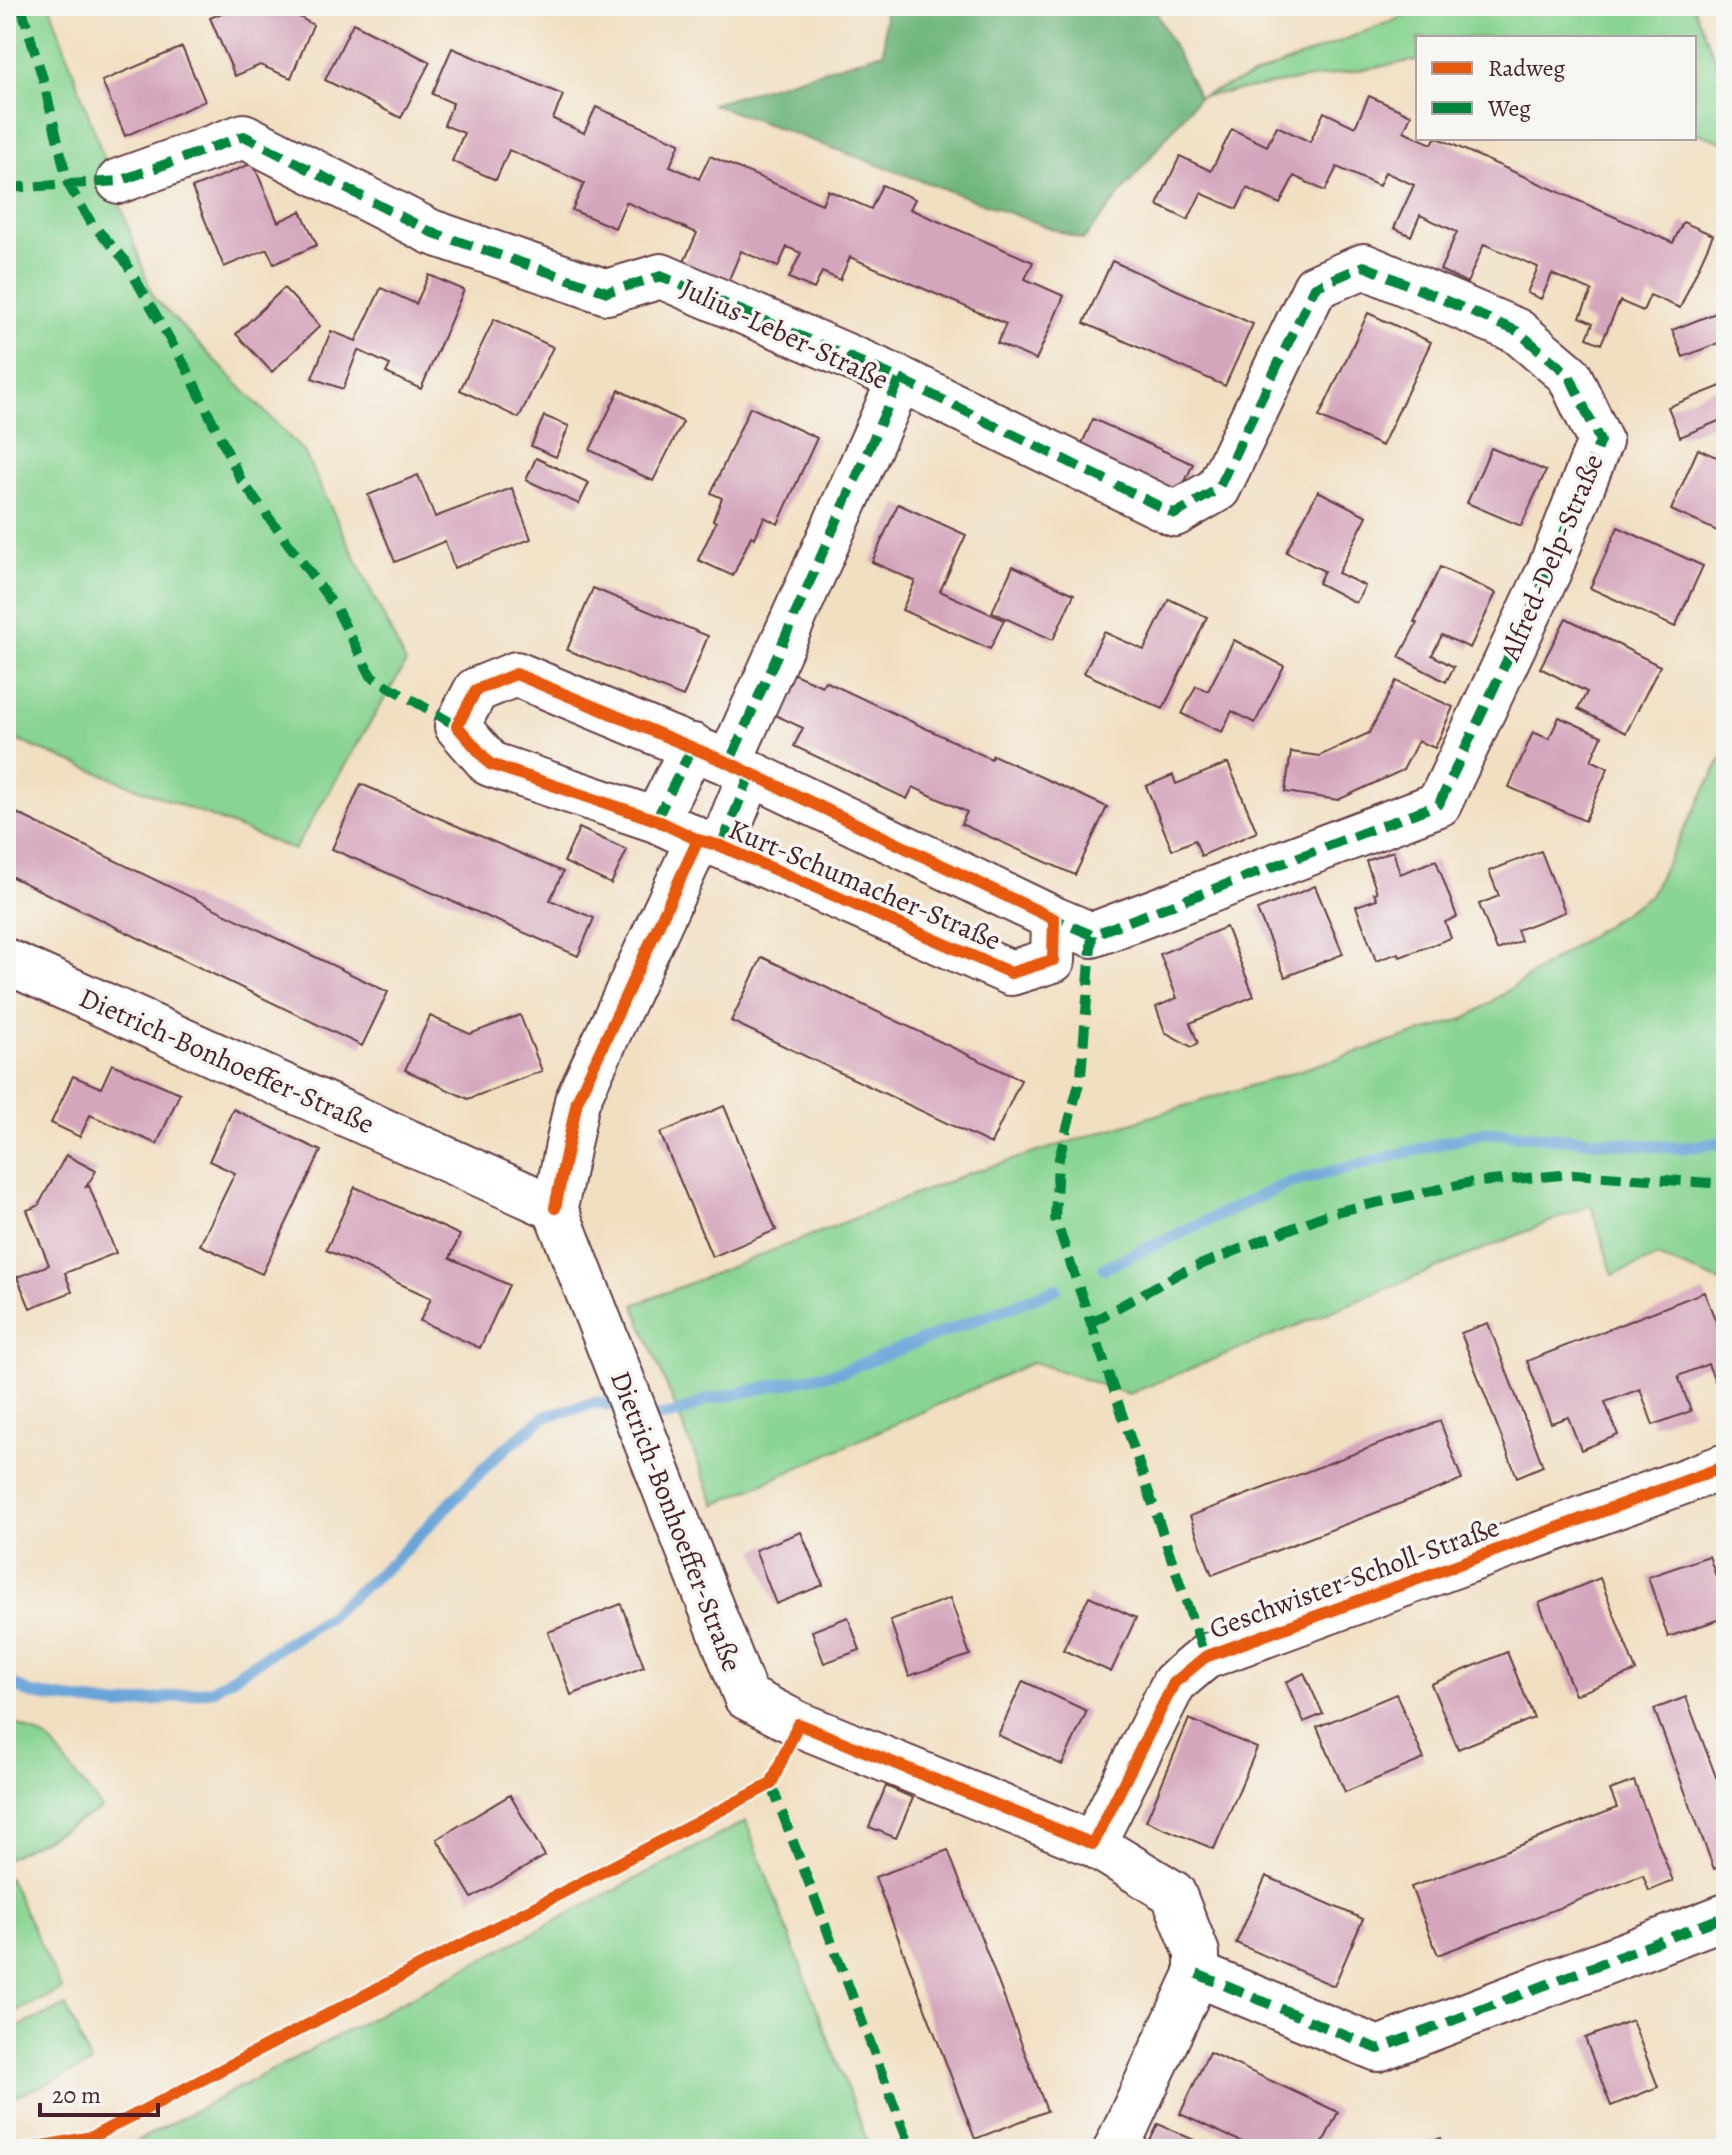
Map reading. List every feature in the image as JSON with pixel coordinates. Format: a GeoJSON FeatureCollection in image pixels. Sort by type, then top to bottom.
{"type":"FeatureCollection","features":[{"type":"Feature","properties":{"kind":"street","name":"Julius-Leber-Straße"},"geometry":{"type":"LineString","coordinates":[[119,181],[244,136],[431,232],[607,292],[661,276],[900,379],[724,761],[656,820]]}},
{"type":"Feature","properties":{"kind":"street","name":"Alfred-Delp-Straße"},"geometry":{"type":"LineString","coordinates":[[900,379],[1175,514],[1218,489],[1315,287],[1364,266],[1517,331],[1569,375],[1600,441],[1549,571],[1439,804],[1092,935],[1054,919]]}},
{"type":"Feature","properties":{"kind":"street"},"geometry":{"type":"LineString","coordinates":[[710,843],[656,820],[490,764],[457,726],[476,690],[516,674],[724,761]]}},
{"type":"Feature","properties":{"kind":"street","name":"Kurt-Schumacher-Straße"},"geometry":{"type":"LineString","coordinates":[[555,1208],[577,1101],[710,843],[724,761],[1054,919],[1053,960],[1011,973],[710,843]]}},
{"type":"Feature","properties":{"kind":"street","name":"Dietrich-Bonhoeffer-Straße"},"geometry":{"type":"LineString","coordinates":[[6,961],[555,1208],[746,1697],[798,1724],[1093,1844],[1173,1893],[1197,1953],[1197,1974]]}},
{"type":"Feature","properties":{"kind":"street","name":"Geschwister-Scholl-Straße"},"geometry":{"type":"LineString","coordinates":[[1093,1844],[1174,1683],[1205,1657],[1726,1466]]}},
{"type":"Feature","properties":{"kind":"street"},"geometry":{"type":"LineString","coordinates":[[1116,2149],[1197,1974],[1378,2049],[1726,1916]]}},
{"type":"Feature","properties":{"kind":"green space"},"geometry":{"type":"Polygon","coordinates":[[[6,6],[50,6],[153,297],[304,452],[406,663],[294,850],[6,736],[6,6]]]}},
{"type":"Feature","properties":{"kind":"green space"},"geometry":{"type":"Polygon","coordinates":[[[885,6],[1153,6],[1199,97],[1083,240],[712,104],[884,52],[885,6]]]}},
{"type":"Feature","properties":{"kind":"green space"},"geometry":{"type":"Polygon","coordinates":[[[1430,6],[1693,6],[1726,85],[1726,143],[1696,133],[1696,36],[1416,36],[1416,60],[1199,97],[1430,6]]]}},
{"type":"Feature","properties":{"kind":"green space"},"geometry":{"type":"Polygon","coordinates":[[[1726,750],[1726,1284],[1657,1257],[1613,1275],[1591,1205],[1129,1394],[1033,1362],[715,1505],[634,1305],[967,1174],[1467,1018],[1650,895],[1726,750]]]}},
{"type":"Feature","properties":{"kind":"green space"},"geometry":{"type":"Polygon","coordinates":[[[6,1719],[48,1739],[102,1809],[6,1859],[6,1719]]]}},
{"type":"Feature","properties":{"kind":"green space"},"geometry":{"type":"Polygon","coordinates":[[[746,1821],[870,2149],[122,2149],[746,1821]]]}},
{"type":"Feature","properties":{"kind":"green space"},"geometry":{"type":"Polygon","coordinates":[[[9,1878],[62,1990],[6,2016],[6,1879],[9,1878]]]}},
{"type":"Feature","properties":{"kind":"green space"},"geometry":{"type":"Polygon","coordinates":[[[66,2006],[91,2064],[6,2101],[6,2032],[66,2006]]]}},
{"type":"Feature","properties":{"kind":"building"},"geometry":{"type":"Polygon","coordinates":[[[237,6],[280,6],[313,25],[291,78],[260,65],[235,76],[210,18],[237,6]]]}},
{"type":"Feature","properties":{"kind":"building"},"geometry":{"type":"Polygon","coordinates":[[[353,23],[430,62],[401,118],[325,80],[353,23]]]}},
{"type":"Feature","properties":{"kind":"building"},"geometry":{"type":"Polygon","coordinates":[[[182,47],[205,101],[125,136],[102,81],[182,47]]]}},
{"type":"Feature","properties":{"kind":"building"},"geometry":{"type":"Polygon","coordinates":[[[452,48],[563,95],[553,119],[584,133],[596,107],[680,143],[670,166],[699,179],[710,156],[822,204],[828,190],[871,209],[882,185],[915,199],[910,209],[1033,262],[1025,279],[1064,296],[1036,360],[997,343],[1006,324],[850,257],[840,280],[822,272],[814,289],[789,278],[801,253],[787,247],[778,267],[741,251],[728,282],[684,262],[697,233],[626,202],[615,228],[572,210],[584,183],[509,150],[496,180],[452,161],[464,133],[444,125],[453,103],[432,94],[452,48]]]}},
{"type":"Feature","properties":{"kind":"building"},"geometry":{"type":"Polygon","coordinates":[[[1369,96],[1411,115],[1404,131],[1416,140],[1432,144],[1434,140],[1442,140],[1673,243],[1683,222],[1713,235],[1680,308],[1650,295],[1643,311],[1620,301],[1601,344],[1587,338],[1593,323],[1580,317],[1592,291],[1552,274],[1541,299],[1527,293],[1538,267],[1484,244],[1467,283],[1440,270],[1457,232],[1420,215],[1411,236],[1394,228],[1414,185],[1385,172],[1379,186],[1337,167],[1325,191],[1294,176],[1280,204],[1247,188],[1237,209],[1201,193],[1188,220],[1157,205],[1180,156],[1211,171],[1232,129],[1267,146],[1277,126],[1310,142],[1324,112],[1355,127],[1369,96]]]}},
{"type":"Feature","properties":{"kind":"building"},"geometry":{"type":"Polygon","coordinates":[[[253,163],[278,222],[301,211],[317,245],[274,264],[267,249],[224,267],[192,188],[253,163]]]}},
{"type":"Feature","properties":{"kind":"building"},"geometry":{"type":"Polygon","coordinates":[[[1112,261],[1253,324],[1225,386],[1084,323],[1112,261]]]}},
{"type":"Feature","properties":{"kind":"building"},"geometry":{"type":"Polygon","coordinates":[[[429,275],[464,290],[421,389],[386,373],[390,365],[358,350],[343,389],[312,378],[331,331],[356,341],[381,288],[416,304],[429,275]]]}},
{"type":"Feature","properties":{"kind":"building"},"geometry":{"type":"Polygon","coordinates":[[[284,288],[320,326],[272,372],[236,334],[284,288]]]}},
{"type":"Feature","properties":{"kind":"building"},"geometry":{"type":"Polygon","coordinates":[[[1726,309],[1726,340],[1683,357],[1672,330],[1726,309]]]}},
{"type":"Feature","properties":{"kind":"building"},"geometry":{"type":"Polygon","coordinates":[[[1368,313],[1431,342],[1382,446],[1319,417],[1368,313]]]}},
{"type":"Feature","properties":{"kind":"building"},"geometry":{"type":"Polygon","coordinates":[[[494,319],[553,347],[519,418],[460,390],[494,319]]]}},
{"type":"Feature","properties":{"kind":"building"},"geometry":{"type":"Polygon","coordinates":[[[1726,384],[1726,418],[1680,437],[1668,407],[1726,384]]]}},
{"type":"Feature","properties":{"kind":"building"},"geometry":{"type":"Polygon","coordinates":[[[619,390],[683,422],[653,481],[590,450],[619,390]]]}},
{"type":"Feature","properties":{"kind":"building"},"geometry":{"type":"Polygon","coordinates":[[[750,407],[817,438],[778,524],[764,517],[755,538],[751,536],[733,576],[698,560],[716,522],[713,520],[722,498],[711,493],[750,407]]]}},
{"type":"Feature","properties":{"kind":"building"},"geometry":{"type":"Polygon","coordinates":[[[544,416],[569,426],[556,457],[531,446],[544,416]]]}},
{"type":"Feature","properties":{"kind":"building"},"geometry":{"type":"Polygon","coordinates":[[[1093,419],[1193,464],[1179,495],[1079,450],[1093,419]]]}},
{"type":"Feature","properties":{"kind":"building"},"geometry":{"type":"Polygon","coordinates":[[[1491,448],[1546,471],[1521,526],[1467,503],[1491,448]]]}},
{"type":"Feature","properties":{"kind":"building"},"geometry":{"type":"Polygon","coordinates":[[[1698,449],[1726,461],[1726,535],[1671,510],[1698,449]]]}},
{"type":"Feature","properties":{"kind":"building"},"geometry":{"type":"Polygon","coordinates":[[[536,458],[589,483],[579,504],[526,480],[536,458]]]}},
{"type":"Feature","properties":{"kind":"building"},"geometry":{"type":"Polygon","coordinates":[[[418,475],[435,517],[512,488],[531,539],[454,568],[445,541],[395,562],[368,495],[418,475]]]}},
{"type":"Feature","properties":{"kind":"building"},"geometry":{"type":"Polygon","coordinates":[[[1318,491],[1367,516],[1338,573],[1365,586],[1356,603],[1318,583],[1324,571],[1286,552],[1318,491]]]}},
{"type":"Feature","properties":{"kind":"building"},"geometry":{"type":"Polygon","coordinates":[[[898,504],[966,535],[940,591],[1004,620],[990,649],[902,610],[915,581],[872,562],[898,504]]]}},
{"type":"Feature","properties":{"kind":"building"},"geometry":{"type":"Polygon","coordinates":[[[1618,527],[1703,566],[1675,627],[1590,588],[1618,527]]]}},
{"type":"Feature","properties":{"kind":"building"},"geometry":{"type":"Polygon","coordinates":[[[1013,566],[1074,594],[1053,640],[992,612],[1013,566]]]}},
{"type":"Feature","properties":{"kind":"building"},"geometry":{"type":"Polygon","coordinates":[[[1440,567],[1496,593],[1470,648],[1442,635],[1432,655],[1454,667],[1446,682],[1399,657],[1440,567]]]}},
{"type":"Feature","properties":{"kind":"building"},"geometry":{"type":"Polygon","coordinates":[[[593,588],[708,636],[683,697],[567,650],[593,588]]]}},
{"type":"Feature","properties":{"kind":"building"},"geometry":{"type":"Polygon","coordinates":[[[1169,599],[1207,617],[1163,709],[1084,673],[1104,632],[1144,650],[1169,599]]]}},
{"type":"Feature","properties":{"kind":"building"},"geometry":{"type":"Polygon","coordinates":[[[1566,618],[1660,666],[1626,733],[1578,709],[1587,692],[1540,668],[1566,618]]]}},
{"type":"Feature","properties":{"kind":"building"},"geometry":{"type":"Polygon","coordinates":[[[1234,640],[1284,666],[1255,723],[1232,711],[1222,732],[1182,714],[1196,686],[1208,691],[1234,640]]]}},
{"type":"Feature","properties":{"kind":"building"},"geometry":{"type":"Polygon","coordinates":[[[792,673],[822,686],[825,681],[991,759],[993,755],[1107,807],[1075,875],[961,824],[967,812],[913,787],[907,799],[794,746],[803,728],[773,714],[792,673]]]}},
{"type":"Feature","properties":{"kind":"building"},"geometry":{"type":"Polygon","coordinates":[[[1396,681],[1453,707],[1435,748],[1418,741],[1403,770],[1338,800],[1285,792],[1291,752],[1319,756],[1369,733],[1396,681]]]}},
{"type":"Feature","properties":{"kind":"building"},"geometry":{"type":"Polygon","coordinates":[[[1559,717],[1602,736],[1591,760],[1608,768],[1585,821],[1509,787],[1533,732],[1549,739],[1559,717]]]}},
{"type":"Feature","properties":{"kind":"building"},"geometry":{"type":"Polygon","coordinates":[[[1228,763],[1257,832],[1201,856],[1195,840],[1172,850],[1146,786],[1173,775],[1176,784],[1228,763]]]}},
{"type":"Feature","properties":{"kind":"building"},"geometry":{"type":"Polygon","coordinates":[[[361,784],[563,872],[550,900],[594,918],[578,956],[332,849],[361,784]]]}},
{"type":"Feature","properties":{"kind":"building"},"geometry":{"type":"Polygon","coordinates":[[[6,808],[388,992],[362,1046],[6,874],[6,808]]]}},
{"type":"Feature","properties":{"kind":"building"},"geometry":{"type":"Polygon","coordinates":[[[579,828],[627,850],[611,884],[564,862],[579,828]]]}},
{"type":"Feature","properties":{"kind":"building"},"geometry":{"type":"Polygon","coordinates":[[[1393,851],[1400,874],[1436,860],[1457,917],[1445,922],[1451,938],[1400,957],[1398,953],[1376,961],[1356,906],[1377,899],[1366,861],[1393,851]]]}},
{"type":"Feature","properties":{"kind":"building"},"geometry":{"type":"Polygon","coordinates":[[[1541,851],[1565,912],[1517,930],[1521,941],[1497,950],[1479,904],[1499,896],[1489,871],[1541,851]]]}},
{"type":"Feature","properties":{"kind":"building"},"geometry":{"type":"Polygon","coordinates":[[[1315,886],[1343,954],[1285,977],[1257,910],[1315,886]]]}},
{"type":"Feature","properties":{"kind":"building"},"geometry":{"type":"Polygon","coordinates":[[[1226,927],[1254,996],[1190,1023],[1198,1043],[1192,1047],[1165,1032],[1156,1007],[1177,998],[1160,954],[1226,927]]]}},
{"type":"Feature","properties":{"kind":"building"},"geometry":{"type":"Polygon","coordinates":[[[762,957],[1021,1080],[991,1144],[731,1021],[762,957]]]}},
{"type":"Feature","properties":{"kind":"building"},"geometry":{"type":"Polygon","coordinates":[[[520,1015],[542,1071],[468,1099],[405,1070],[430,1016],[470,1034],[520,1015]]]}},
{"type":"Feature","properties":{"kind":"building"},"geometry":{"type":"Polygon","coordinates":[[[112,1064],[180,1093],[157,1144],[90,1115],[80,1137],[51,1123],[73,1076],[101,1088],[112,1064]]]}},
{"type":"Feature","properties":{"kind":"building"},"geometry":{"type":"Polygon","coordinates":[[[724,1106],[776,1230],[712,1257],[660,1133],[724,1106]]]}},
{"type":"Feature","properties":{"kind":"building"},"geometry":{"type":"Polygon","coordinates":[[[233,1109],[321,1151],[262,1274],[200,1245],[235,1173],[209,1161],[233,1109]]]}},
{"type":"Feature","properties":{"kind":"building"},"geometry":{"type":"Polygon","coordinates":[[[66,1155],[96,1171],[86,1187],[89,1186],[116,1253],[65,1273],[72,1292],[30,1308],[17,1277],[49,1265],[27,1210],[38,1206],[66,1155]]]}},
{"type":"Feature","properties":{"kind":"building"},"geometry":{"type":"Polygon","coordinates":[[[355,1187],[460,1235],[450,1258],[509,1285],[480,1348],[420,1321],[431,1298],[326,1250],[355,1187]]]}},
{"type":"Feature","properties":{"kind":"building"},"geometry":{"type":"Polygon","coordinates":[[[1704,1292],[1726,1346],[1726,1401],[1708,1364],[1678,1376],[1691,1411],[1653,1425],[1640,1389],[1605,1402],[1618,1435],[1581,1450],[1568,1417],[1551,1423],[1527,1361],[1704,1292]]]}},
{"type":"Feature","properties":{"kind":"building"},"geometry":{"type":"Polygon","coordinates":[[[1488,1323],[1543,1466],[1517,1477],[1461,1333],[1488,1323]]]}},
{"type":"Feature","properties":{"kind":"building"},"geometry":{"type":"Polygon","coordinates":[[[1440,1421],[1462,1480],[1212,1575],[1190,1516],[1440,1421]]]}},
{"type":"Feature","properties":{"kind":"building"},"geometry":{"type":"Polygon","coordinates":[[[801,1532],[823,1585],[776,1604],[755,1550],[801,1532]]]}},
{"type":"Feature","properties":{"kind":"building"},"geometry":{"type":"Polygon","coordinates":[[[1709,1556],[1726,1606],[1726,1617],[1668,1637],[1648,1577],[1709,1556]]]}},
{"type":"Feature","properties":{"kind":"building"},"geometry":{"type":"Polygon","coordinates":[[[1600,1578],[1636,1671],[1575,1695],[1539,1603],[1600,1578]]]}},
{"type":"Feature","properties":{"kind":"building"},"geometry":{"type":"Polygon","coordinates":[[[1089,1596],[1136,1618],[1111,1672],[1063,1650],[1089,1596]]]}},
{"type":"Feature","properties":{"kind":"building"},"geometry":{"type":"Polygon","coordinates":[[[950,1598],[970,1655],[909,1676],[890,1620],[950,1598]]]}},
{"type":"Feature","properties":{"kind":"building"},"geometry":{"type":"Polygon","coordinates":[[[621,1604],[644,1667],[571,1695],[548,1632],[621,1604]]]}},
{"type":"Feature","properties":{"kind":"building"},"geometry":{"type":"Polygon","coordinates":[[[848,1617],[860,1650],[824,1663],[812,1631],[848,1617]]]}},
{"type":"Feature","properties":{"kind":"building"},"geometry":{"type":"Polygon","coordinates":[[[1507,1652],[1534,1718],[1458,1749],[1431,1684],[1507,1652]]]}},
{"type":"Feature","properties":{"kind":"building"},"geometry":{"type":"Polygon","coordinates":[[[1304,1673],[1323,1714],[1304,1722],[1286,1682],[1304,1673]]]}},
{"type":"Feature","properties":{"kind":"building"},"geometry":{"type":"Polygon","coordinates":[[[1023,1681],[1087,1711],[1062,1765],[998,1735],[1023,1681]]]}},
{"type":"Feature","properties":{"kind":"building"},"geometry":{"type":"Polygon","coordinates":[[[1396,1694],[1424,1759],[1345,1792],[1317,1727],[1396,1694]]]}},
{"type":"Feature","properties":{"kind":"building"},"geometry":{"type":"Polygon","coordinates":[[[1686,1697],[1716,1777],[1726,1773],[1726,1864],[1714,1869],[1654,1709],[1686,1697]]]}},
{"type":"Feature","properties":{"kind":"building"},"geometry":{"type":"Polygon","coordinates":[[[1189,1719],[1257,1748],[1214,1849],[1146,1821],[1189,1719]]]}},
{"type":"Feature","properties":{"kind":"building"},"geometry":{"type":"Polygon","coordinates":[[[1634,1781],[1673,1881],[1649,1891],[1643,1875],[1438,1955],[1411,1887],[1617,1808],[1610,1790],[1634,1781]]]}},
{"type":"Feature","properties":{"kind":"building"},"geometry":{"type":"Polygon","coordinates":[[[886,1786],[913,1798],[896,1838],[869,1827],[886,1786]]]}},
{"type":"Feature","properties":{"kind":"building"},"geometry":{"type":"Polygon","coordinates":[[[510,1795],[545,1856],[472,1898],[437,1839],[510,1795]]]}},
{"type":"Feature","properties":{"kind":"building"},"geometry":{"type":"Polygon","coordinates":[[[948,1850],[1047,2111],[975,2139],[875,1877],[948,1850]]]}},
{"type":"Feature","properties":{"kind":"building"},"geometry":{"type":"Polygon","coordinates":[[[1266,1876],[1363,1919],[1334,1986],[1236,1943],[1266,1876]]]}},
{"type":"Feature","properties":{"kind":"building"},"geometry":{"type":"Polygon","coordinates":[[[1632,2020],[1658,2087],[1611,2106],[1585,2038],[1632,2020]]]}},
{"type":"Feature","properties":{"kind":"building"},"geometry":{"type":"Polygon","coordinates":[[[1209,2052],[1338,2112],[1320,2149],[1257,2149],[1180,2114],[1209,2052]]]}},
{"type":"Feature","properties":{"kind":"building"},"geometry":{"type":"Polygon","coordinates":[[[1158,2124],[1214,2149],[1146,2149],[1158,2124]]]}},
{"type":"Feature","properties":{"kind":"building"},"geometry":{"type":"Polygon","coordinates":[[[1441,2138],[1445,2149],[1413,2149],[1441,2138]]]}},
{"type":"Feature","properties":{"kind":"waterway"},"geometry":{"type":"LineString","coordinates":[[1104,1268],[1289,1183],[1485,1132],[1681,1148],[1726,1142]]}},
{"type":"Feature","properties":{"kind":"waterway"},"geometry":{"type":"LineString","coordinates":[[647,1415],[670,1415],[706,1400],[843,1371],[1056,1289]]}},
{"type":"Feature","properties":{"kind":"waterway"},"geometry":{"type":"LineString","coordinates":[[6,1680],[31,1694],[120,1706],[212,1690],[326,1618],[394,1561],[496,1456],[546,1416],[598,1402],[618,1407]]}},
{"type":"Feature","properties":{"kind":"marked path"},"geometry":{"type":"LineString","coordinates":[[21,6],[43,79],[68,184],[92,224],[124,259],[189,373],[241,480],[336,608],[371,676],[457,726]]}},
{"type":"Feature","properties":{"kind":"marked path"},"geometry":{"type":"LineString","coordinates":[[6,188],[119,181],[244,136],[431,232],[607,292],[661,276],[900,379],[729,763]]}},
{"type":"Feature","properties":{"kind":"marked path"},"geometry":{"type":"LineString","coordinates":[[900,379],[1175,514],[1218,489],[1315,287],[1364,266],[1517,331],[1569,375],[1600,441],[1549,571],[1439,804],[1092,935],[1054,919]]}},
{"type":"Feature","properties":{"kind":"marked path"},"geometry":{"type":"LineString","coordinates":[[656,820],[693,746]]}},
{"type":"Feature","properties":{"kind":"marked path"},"geometry":{"type":"LineString","coordinates":[[721,846],[751,773]]}},
{"type":"Feature","properties":{"kind":"marked path"},"geometry":{"type":"LineString","coordinates":[[1092,935],[1081,1076],[1058,1162],[1055,1218],[1205,1657]]}},
{"type":"Feature","properties":{"kind":"marked path"},"geometry":{"type":"LineString","coordinates":[[1090,1323],[1180,1273],[1330,1213],[1467,1183],[1574,1174],[1726,1184]]}},
{"type":"Feature","properties":{"kind":"marked path"},"geometry":{"type":"LineString","coordinates":[[771,1784],[911,2149]]}},
{"type":"Feature","properties":{"kind":"marked path"},"geometry":{"type":"LineString","coordinates":[[1197,1974],[1378,2049],[1726,1916]]}},
{"type":"Feature","properties":{"kind":"cycle path"},"geometry":{"type":"LineString","coordinates":[[555,1208],[577,1101],[698,840],[721,846],[1011,973],[1053,960],[1054,919],[729,763],[516,674],[476,690],[457,726],[490,764],[656,820],[698,840]]}},
{"type":"Feature","properties":{"kind":"cycle path"},"geometry":{"type":"LineString","coordinates":[[27,2149],[92,2137],[771,1784],[798,1724],[1093,1844],[1174,1683],[1205,1657],[1726,1466]]}}]}
